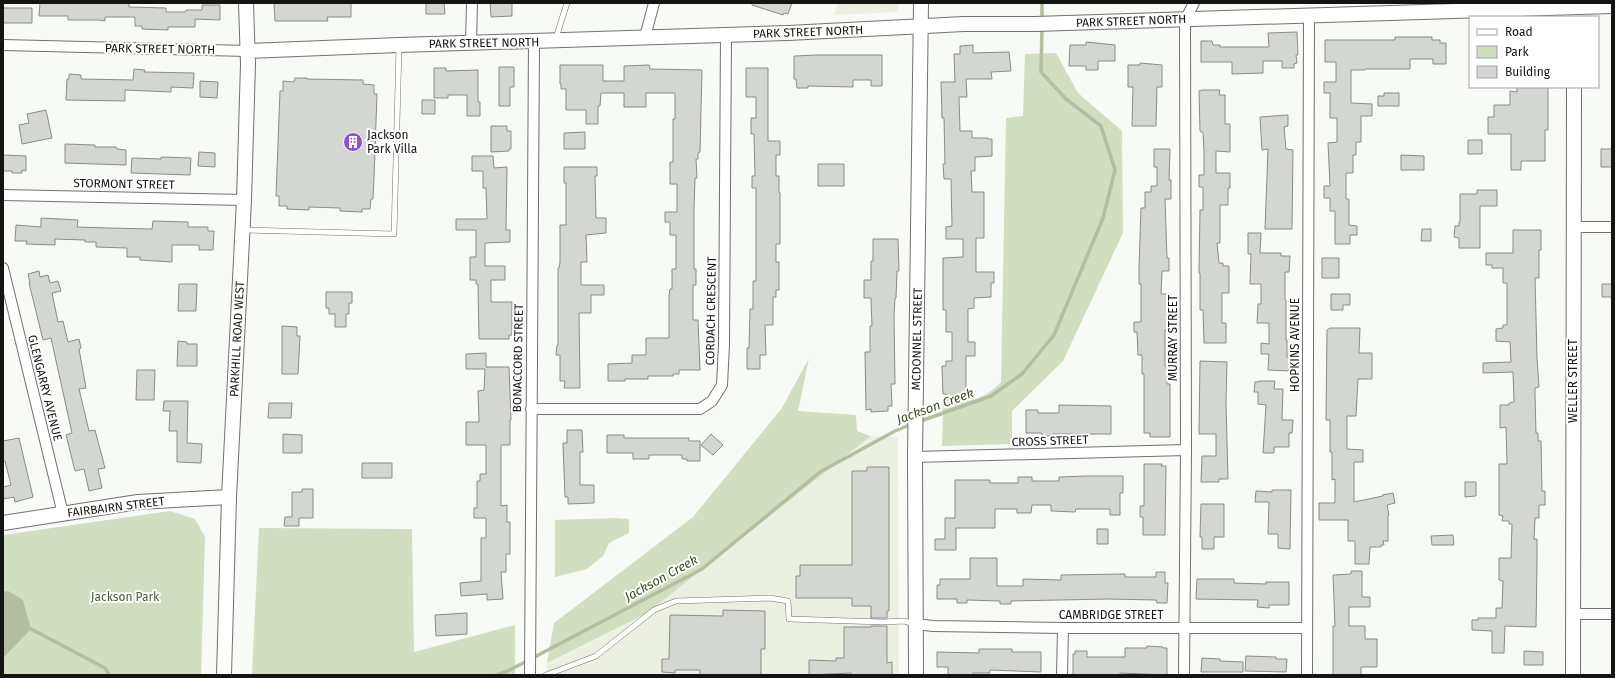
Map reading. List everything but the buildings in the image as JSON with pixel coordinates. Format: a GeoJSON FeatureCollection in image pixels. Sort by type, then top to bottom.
{"type":"FeatureCollection","features":[{"type":"Feature","properties":{"kind":"street","name":"PARKHILL ROAD WEST"},"geometry":{"type":"LineString","coordinates":[[224,671],[229,497],[244,200],[248,51],[246,3]]}},
{"type":"Feature","properties":{"kind":"street"},"geometry":{"type":"LineString","coordinates":[[471,43],[472,3]]}},
{"type":"Feature","properties":{"kind":"street"},"geometry":{"type":"LineString","coordinates":[[645,37],[654,3]]}},
{"type":"Feature","properties":{"kind":"street","name":"MCDONNEL STREET"},"geometry":{"type":"LineString","coordinates":[[916,675],[915,457],[921,3]]}},
{"type":"Feature","properties":{"kind":"street","name":"MURRAY STREET"},"geometry":{"type":"LineString","coordinates":[[1184,675],[1186,450],[1185,20],[1194,3]]}},
{"type":"Feature","properties":{"kind":"street","name":"PARK STREET NORTH"},"geometry":{"type":"LineString","coordinates":[[3,45],[248,51],[726,35],[964,24],[1035,24],[1309,16],[1455,7],[1574,12],[1612,6]]}},
{"type":"Feature","properties":{"kind":"street","name":"HOPKINS AVENUE"},"geometry":{"type":"LineString","coordinates":[[1307,675],[1309,16]]}},
{"type":"Feature","properties":{"kind":"street","name":"CORDACH CRESCENT"},"geometry":{"type":"LineString","coordinates":[[531,409],[700,409],[712,401],[722,385],[724,344],[726,35]]}},
{"type":"Feature","properties":{"kind":"street","name":"BONACCORD STREET"},"geometry":{"type":"LineString","coordinates":[[530,673],[534,42]]}},
{"type":"Feature","properties":{"kind":"street","name":"WELLER STREET"},"geometry":{"type":"LineString","coordinates":[[1573,675],[1574,88]]}},
{"type":"Feature","properties":{"kind":"street","name":"STORMONT STREET"},"geometry":{"type":"LineString","coordinates":[[3,195],[244,200]]}},
{"type":"Feature","properties":{"kind":"street"},"geometry":{"type":"LineString","coordinates":[[1573,227],[1612,227]]}},
{"type":"Feature","properties":{"kind":"street","name":"GLENGARRY AVENUE"},"geometry":{"type":"LineString","coordinates":[[3,268],[63,514]]}},
{"type":"Feature","properties":{"kind":"street","name":"CROSS STREET"},"geometry":{"type":"LineString","coordinates":[[915,457],[1186,450]]}},
{"type":"Feature","properties":{"kind":"street","name":"FAIRBAIRN STREET"},"geometry":{"type":"LineString","coordinates":[[3,523],[138,502],[229,497]]}},
{"type":"Feature","properties":{"kind":"street"},"geometry":{"type":"LineString","coordinates":[[1573,614],[1612,614]]}},
{"type":"Feature","properties":{"kind":"street","name":"CAMBRIDGE STREET"},"geometry":{"type":"LineString","coordinates":[[916,624],[933,626],[1063,628],[1307,628]]}},
{"type":"Feature","properties":{"kind":"street"},"geometry":{"type":"LineString","coordinates":[[1062,675],[1063,628]]}},
{"type":"Feature","properties":{"kind":"lane"},"geometry":{"type":"LineString","coordinates":[[555,41],[567,3]]}},
{"type":"Feature","properties":{"kind":"lane"},"geometry":{"type":"LineString","coordinates":[[242,230],[394,234],[399,45]]}},
{"type":"Feature","properties":{"kind":"lane"},"geometry":{"type":"LineString","coordinates":[[546,675],[596,656],[654,610],[676,601],[770,598],[788,601],[790,619],[882,622],[904,621],[916,624]]}},
{"type":"Feature","properties":{"kind":"shaded area"},"geometry":{"type":"Polygon","coordinates":[[[838,3],[900,3],[897,12],[834,15],[838,3]]]}},
{"type":"Feature","properties":{"kind":"shaded area"},"geometry":{"type":"Polygon","coordinates":[[[871,436],[898,437],[899,675],[546,675],[547,663],[647,613],[871,436]]]}},
{"type":"Feature","properties":{"kind":"shaded area"},"geometry":{"type":"Polygon","coordinates":[[[8,591],[23,600],[31,629],[3,658],[3,592],[8,591]]]}},
{"type":"Feature","properties":{"kind":"green space"},"geometry":{"type":"Polygon","coordinates":[[[1056,53],[1078,93],[1122,131],[1123,233],[1063,361],[1012,411],[1012,444],[942,446],[943,403],[968,401],[981,397],[994,389],[1001,382],[1006,118],[1023,116],[1025,54],[1056,53]]]}},
{"type":"Feature","properties":{"kind":"green space"},"geometry":{"type":"Polygon","coordinates":[[[809,358],[798,411],[856,415],[857,431],[871,436],[647,613],[547,663],[554,623],[693,517],[782,408],[809,358]]]}},
{"type":"Feature","properties":{"kind":"green space","name":"Jackson Park"},"geometry":{"type":"Polygon","coordinates":[[[170,511],[195,519],[205,537],[201,675],[3,675],[3,535],[170,511]]]}},
{"type":"Feature","properties":{"kind":"green space"},"geometry":{"type":"Polygon","coordinates":[[[629,519],[629,533],[609,543],[603,556],[587,569],[555,577],[555,520],[629,519]]]}},
{"type":"Feature","properties":{"kind":"green space"},"geometry":{"type":"Polygon","coordinates":[[[259,528],[412,529],[414,652],[515,625],[515,675],[252,675],[259,528]]]}},
{"type":"Feature","properties":{"kind":"waterway","name":"Jackson Creek"},"geometry":{"type":"LineString","coordinates":[[1042,3],[1042,21]]}},
{"type":"Feature","properties":{"kind":"waterway","name":"Jackson Creek"},"geometry":{"type":"LineString","coordinates":[[918,422],[991,396],[1022,374],[1054,335],[1103,218],[1115,170],[1101,126],[1066,99],[1041,72],[1042,27]]}},
{"type":"Feature","properties":{"kind":"waterway","name":"Jackson Creek"},"geometry":{"type":"LineString","coordinates":[[496,675],[508,671],[702,569],[820,472],[895,431],[912,424]]}},
{"type":"Feature","properties":{"kind":"waterway"},"geometry":{"type":"LineString","coordinates":[[31,629],[105,668],[109,675]]}},
{"type":"Feature","properties":{"kind":"place","name":"Jackson Park Villa"},"geometry":{"type":"Point","coordinates":[353,142]}}]}
